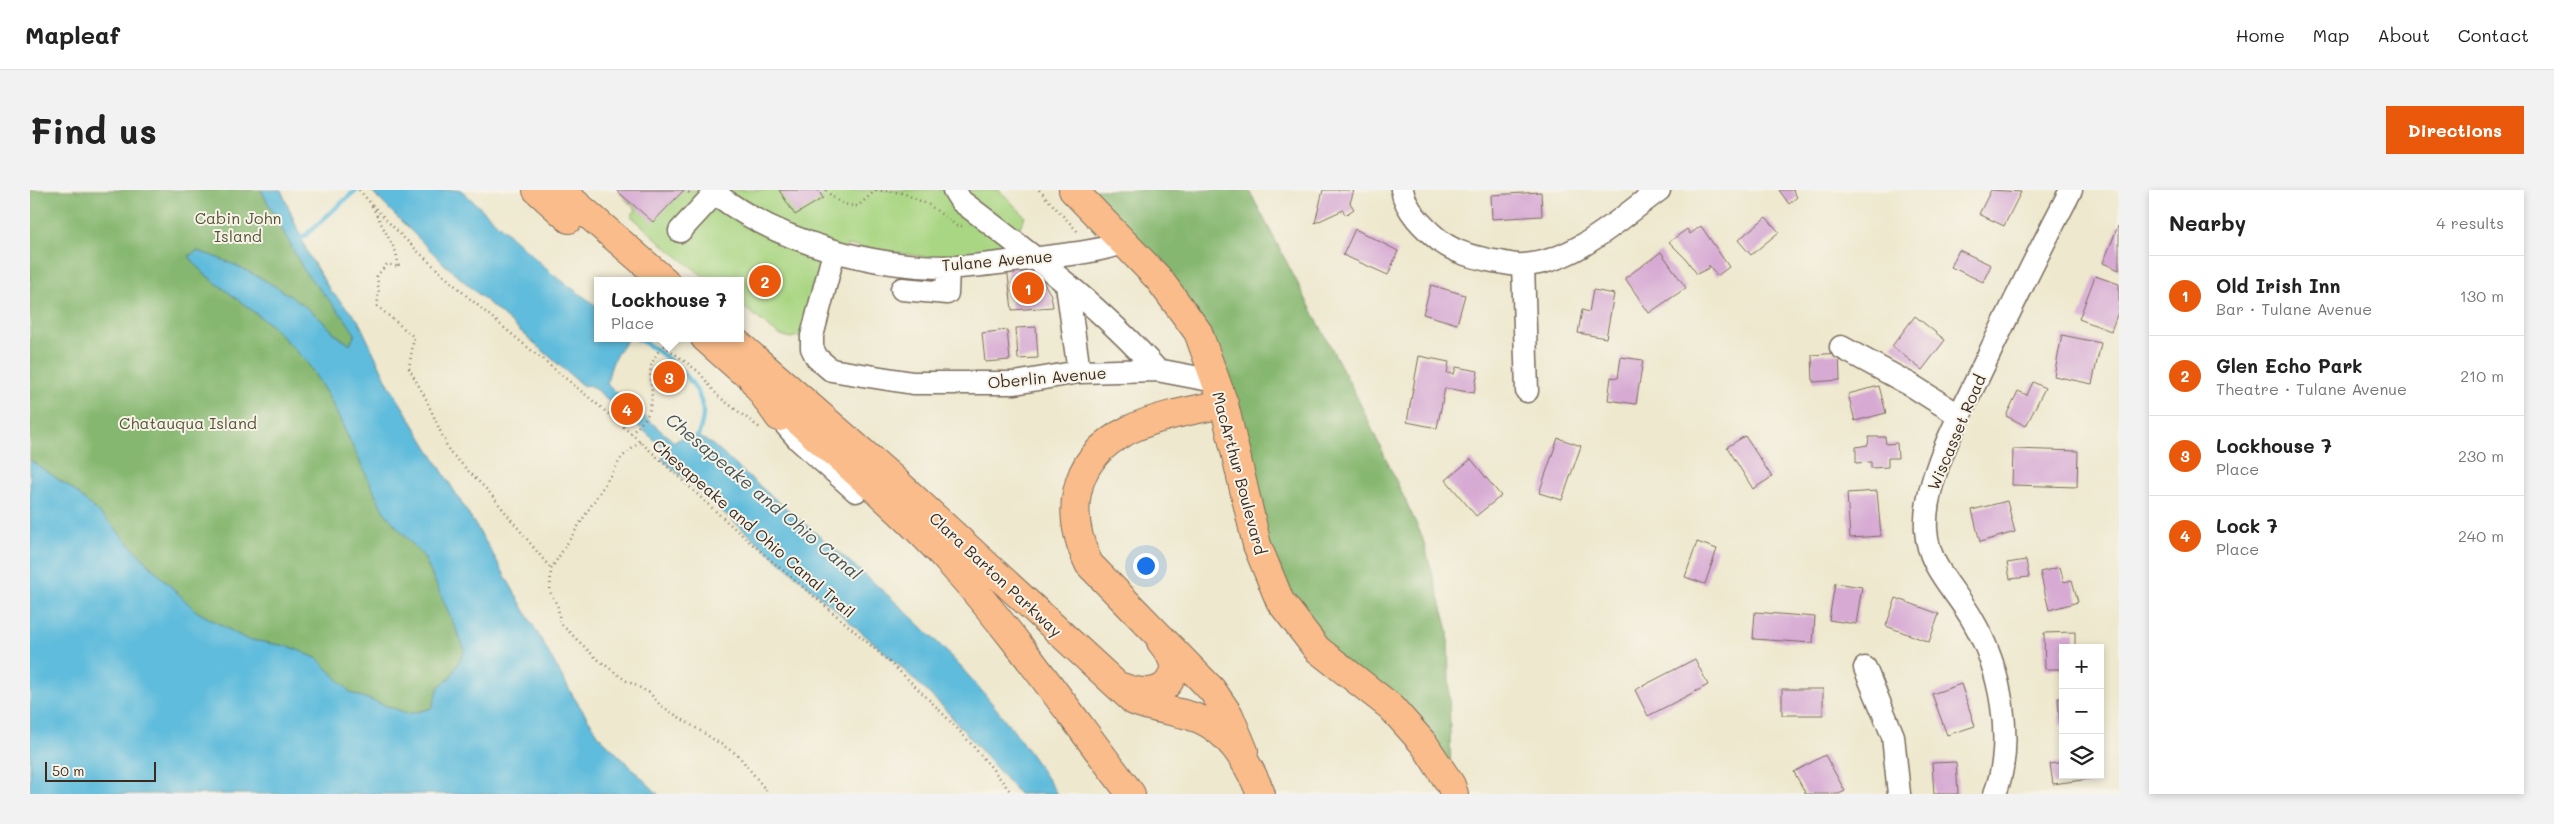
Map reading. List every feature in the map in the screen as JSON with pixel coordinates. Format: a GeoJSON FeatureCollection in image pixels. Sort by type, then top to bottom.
{"type":"FeatureCollection","features":[{"type":"Feature","properties":{"kind":"main road"},"geometry":{"type":"LineString","coordinates":[[536,190],[635,277]]}},
{"type":"Feature","properties":{"kind":"main road"},"geometry":{"type":"LineString","coordinates":[[560,190],[660,277]]}},
{"type":"Feature","properties":{"kind":"main road","name":"MacArthur Boulevard"},"geometry":{"type":"LineString","coordinates":[[1073,190],[1158,278],[1198,332],[1220,393],[1257,545],[1280,601],[1317,649],[1391,707],[1419,738],[1451,785],[1454,794]]}},
{"type":"Feature","properties":{"kind":"main road","name":"Clara Barton Parkway"},"geometry":{"type":"LineString","coordinates":[[710,342],[892,505],[953,566],[1000,622],[1131,794]]}},
{"type":"Feature","properties":{"kind":"main road","name":"Clara Barton Parkway"},"geometry":{"type":"LineString","coordinates":[[736,342],[892,477],[1134,701],[1146,706],[1193,716],[1210,726],[1236,748],[1257,782]]}},
{"type":"Feature","properties":{"kind":"main road"},"geometry":{"type":"LineString","coordinates":[[753,380],[772,425]]}},
{"type":"Feature","properties":{"kind":"main road"},"geometry":{"type":"LineString","coordinates":[[1220,393],[1177,414],[1124,432],[1107,442],[1092,458],[1078,486],[1075,520],[1082,550],[1089,564],[1155,633],[1202,678],[1216,696],[1235,728],[1257,782]]}},
{"type":"Feature","properties":{"kind":"main road"},"geometry":{"type":"LineString","coordinates":[[856,491],[892,515],[953,566]]}},
{"type":"Feature","properties":{"kind":"main road"},"geometry":{"type":"LineString","coordinates":[[1117,685],[1131,690],[1154,692],[1169,682],[1174,668],[1172,658],[1155,633]]}},
{"type":"Feature","properties":{"kind":"street"},"geometry":{"type":"LineString","coordinates":[[954,190],[961,201],[1036,258],[1067,285],[1141,351],[1157,370]]}},
{"type":"Feature","properties":{"kind":"street"},"geometry":{"type":"LineString","coordinates":[[1402,190],[1409,209],[1428,231],[1447,246],[1470,257],[1523,265],[1552,260],[1585,244],[1659,190]]}},
{"type":"Feature","properties":{"kind":"street","name":"Wiscasset Road"},"geometry":{"type":"LineString","coordinates":[[1995,794],[2003,774],[2006,735],[1998,686],[1982,638],[1972,618],[1939,574],[1929,547],[1926,529],[1929,492],[1960,416],[2026,276],[2071,190]]}},
{"type":"Feature","properties":{"kind":"street","name":"Tulane Avenue"},"geometry":{"type":"LineString","coordinates":[[680,231],[715,193],[738,211],[834,252],[905,264],[948,267],[1100,250],[1125,242]]}},
{"type":"Feature","properties":{"kind":"street","name":"Oberlin Avenue"},"geometry":{"type":"LineString","coordinates":[[834,252],[812,336],[812,348],[816,358],[832,370],[913,383],[1015,383],[1080,372],[1157,370],[1220,393]]}},
{"type":"Feature","properties":{"kind":"street"},"geometry":{"type":"LineString","coordinates":[[1523,265],[1527,391]]}},
{"type":"Feature","properties":{"kind":"street"},"geometry":{"type":"LineString","coordinates":[[902,289],[947,293],[948,267]]}},
{"type":"Feature","properties":{"kind":"street"},"geometry":{"type":"LineString","coordinates":[[1067,285],[1080,372]]}},
{"type":"Feature","properties":{"kind":"street"},"geometry":{"type":"LineString","coordinates":[[1841,347],[1911,385],[1960,416]]}},
{"type":"Feature","properties":{"kind":"street"},"geometry":{"type":"LineString","coordinates":[[772,425],[799,440],[856,491]]}},
{"type":"Feature","properties":{"kind":"street"},"geometry":{"type":"LineString","coordinates":[[1865,668],[1893,736],[1899,794]]}},
{"type":"Feature","properties":{"kind":"path","name":"Chesapeake and Ohio Canal Trail"},"geometry":{"type":"LineString","coordinates":[[359,190],[370,203],[482,309],[631,434],[724,521],[835,614],[939,708],[1012,794]]}},
{"type":"Feature","properties":{"kind":"path"},"geometry":{"type":"LineString","coordinates":[[826,190],[831,196],[846,206],[858,206],[876,190],[904,193],[929,205],[958,226],[990,223]]}},
{"type":"Feature","properties":{"kind":"path"},"geometry":{"type":"LineString","coordinates":[[1039,190],[1081,235]]}},
{"type":"Feature","properties":{"kind":"path"},"geometry":{"type":"LineString","coordinates":[[370,203],[396,252],[398,267],[387,264],[377,276],[379,293],[377,306],[414,336],[409,368],[426,399],[449,451],[489,492],[550,569]]}},
{"type":"Feature","properties":{"kind":"path"},"geometry":{"type":"LineString","coordinates":[[631,434],[650,410],[650,367],[657,352],[663,345],[699,372],[718,396],[772,425]]}},
{"type":"Feature","properties":{"kind":"path"},"geometry":{"type":"LineString","coordinates":[[640,442],[622,457],[550,569],[550,592],[558,607],[560,623],[596,658],[625,680],[650,693],[660,705],[738,755],[769,794]]}},
{"type":"Feature","properties":{"kind":"green space","name":"Chatauqua Island"},"geometry":{"type":"Polygon","coordinates":[[[30,190],[261,190],[305,272],[346,320],[355,334],[350,344],[305,307],[260,278],[229,262],[197,251],[189,256],[202,272],[272,326],[307,362],[330,399],[384,512],[424,557],[465,650],[451,677],[439,687],[432,708],[409,714],[351,693],[318,659],[291,647],[246,639],[196,611],[109,522],[71,488],[30,460],[30,190]]]}},
{"type":"Feature","properties":{"kind":"green space"},"geometry":{"type":"Polygon","coordinates":[[[617,190],[999,190],[1025,216],[1007,255],[932,258],[847,245],[804,335],[790,338],[778,334],[744,307],[744,277],[705,277],[668,249],[631,216],[636,210],[617,190]]]}},
{"type":"Feature","properties":{"kind":"green space"},"geometry":{"type":"Polygon","coordinates":[[[1073,190],[1249,190],[1356,395],[1422,536],[1448,630],[1451,785],[1280,601],[1198,332],[1073,190]]]}},
{"type":"Feature","properties":{"kind":"water"},"geometry":{"type":"Polygon","coordinates":[[[261,190],[281,190],[308,254],[330,290],[358,320],[388,383],[490,549],[573,696],[600,737],[658,794],[30,794],[30,460],[71,488],[109,522],[196,611],[246,639],[291,647],[318,659],[351,693],[409,714],[432,708],[439,687],[451,677],[465,650],[424,557],[384,512],[330,399],[307,362],[272,326],[202,272],[189,256],[197,251],[229,262],[261,278],[305,307],[345,342],[350,344],[355,334],[346,320],[305,272],[261,190]]]}},
{"type":"Feature","properties":{"kind":"water","name":"Chesapeake and Ohio Canal"},"geometry":{"type":"Polygon","coordinates":[[[370,190],[461,190],[551,273],[594,304],[594,342],[625,342],[614,359],[607,384],[674,442],[685,437],[694,436],[702,438],[713,445],[901,607],[945,650],[980,689],[1013,729],[1057,794],[1019,794],[943,707],[898,664],[663,460],[662,457],[666,450],[599,392],[589,385],[583,386],[443,263],[370,190]]]}},
{"type":"Feature","properties":{"kind":"building"},"geometry":{"type":"Polygon","coordinates":[[[616,190],[684,190],[653,222],[616,190]]]}},
{"type":"Feature","properties":{"kind":"building"},"geometry":{"type":"Polygon","coordinates":[[[779,190],[818,190],[823,198],[795,215],[779,190]]]}},
{"type":"Feature","properties":{"kind":"building"},"geometry":{"type":"Polygon","coordinates":[[[1323,190],[1354,190],[1350,203],[1354,209],[1345,215],[1343,210],[1315,223],[1323,190]]]}},
{"type":"Feature","properties":{"kind":"building"},"geometry":{"type":"Polygon","coordinates":[[[1779,190],[1794,190],[1797,197],[1789,204],[1779,190]]]}},
{"type":"Feature","properties":{"kind":"building"},"geometry":{"type":"Polygon","coordinates":[[[1991,190],[2021,192],[2004,226],[1979,214],[1991,190]]]}},
{"type":"Feature","properties":{"kind":"building"},"geometry":{"type":"Polygon","coordinates":[[[1541,192],[1542,216],[1492,219],[1491,195],[1541,192]]]}},
{"type":"Feature","properties":{"kind":"building"},"geometry":{"type":"Polygon","coordinates":[[[1766,217],[1779,232],[1751,255],[1738,240],[1766,217]]]}},
{"type":"Feature","properties":{"kind":"building"},"geometry":{"type":"Polygon","coordinates":[[[2119,224],[2119,270],[2103,263],[2119,224]]]}},
{"type":"Feature","properties":{"kind":"building"},"geometry":{"type":"Polygon","coordinates":[[[1701,226],[1729,267],[1717,276],[1709,265],[1709,268],[1697,274],[1686,259],[1669,242],[1687,229],[1690,234],[1701,226]]]}},
{"type":"Feature","properties":{"kind":"building"},"geometry":{"type":"Polygon","coordinates":[[[1355,229],[1398,251],[1388,275],[1343,255],[1355,229]]]}},
{"type":"Feature","properties":{"kind":"building"},"geometry":{"type":"Polygon","coordinates":[[[1959,250],[1991,265],[1983,282],[1951,267],[1959,250]]]}},
{"type":"Feature","properties":{"kind":"building"},"geometry":{"type":"Polygon","coordinates":[[[1661,252],[1686,288],[1649,313],[1625,278],[1661,252]]]}},
{"type":"Feature","properties":{"kind":"building"},"geometry":{"type":"Polygon","coordinates":[[[1032,266],[1035,277],[1042,280],[1051,295],[1053,307],[1012,310],[1007,267],[1032,266]]]}},
{"type":"Feature","properties":{"kind":"building"},"geometry":{"type":"Polygon","coordinates":[[[2095,276],[2119,284],[2119,309],[2111,331],[2079,319],[2095,276]]]}},
{"type":"Feature","properties":{"kind":"building"},"geometry":{"type":"Polygon","coordinates":[[[1431,285],[1465,295],[1457,324],[1423,314],[1431,285]]]}},
{"type":"Feature","properties":{"kind":"building"},"geometry":{"type":"Polygon","coordinates":[[[1593,290],[1614,294],[1606,338],[1578,333],[1582,310],[1589,312],[1593,290]]]}},
{"type":"Feature","properties":{"kind":"building"},"geometry":{"type":"Polygon","coordinates":[[[1915,316],[1945,340],[1922,370],[1892,346],[1915,316]]]}},
{"type":"Feature","properties":{"kind":"building"},"geometry":{"type":"Polygon","coordinates":[[[1036,327],[1038,358],[1018,359],[1016,328],[1036,327]]]}},
{"type":"Feature","properties":{"kind":"building"},"geometry":{"type":"Polygon","coordinates":[[[1007,330],[1010,360],[985,362],[982,333],[1007,330]]]}},
{"type":"Feature","properties":{"kind":"building"},"geometry":{"type":"Polygon","coordinates":[[[2062,335],[2101,343],[2092,384],[2054,376],[2062,335]]]}},
{"type":"Feature","properties":{"kind":"building"},"geometry":{"type":"Polygon","coordinates":[[[1839,353],[1840,380],[1813,382],[1812,355],[1839,353]]]}},
{"type":"Feature","properties":{"kind":"building"},"geometry":{"type":"Polygon","coordinates":[[[1419,356],[1449,362],[1447,373],[1454,374],[1456,367],[1478,371],[1474,393],[1445,388],[1437,428],[1407,422],[1419,356]]]}},
{"type":"Feature","properties":{"kind":"building"},"geometry":{"type":"Polygon","coordinates":[[[1621,357],[1643,360],[1636,404],[1608,400],[1611,377],[1618,378],[1621,357]]]}},
{"type":"Feature","properties":{"kind":"building"},"geometry":{"type":"Polygon","coordinates":[[[666,366],[680,379],[672,387],[659,374],[666,366]]]}},
{"type":"Feature","properties":{"kind":"building"},"geometry":{"type":"Polygon","coordinates":[[[2033,382],[2045,388],[2026,426],[2006,416],[2018,391],[2027,395],[2033,382]]]}},
{"type":"Feature","properties":{"kind":"building"},"geometry":{"type":"Polygon","coordinates":[[[1879,386],[1886,413],[1855,421],[1848,394],[1879,386]]]}},
{"type":"Feature","properties":{"kind":"building"},"geometry":{"type":"Polygon","coordinates":[[[1745,436],[1772,477],[1753,489],[1727,447],[1745,436]]]}},
{"type":"Feature","properties":{"kind":"building"},"geometry":{"type":"Polygon","coordinates":[[[1869,437],[1885,437],[1886,444],[1897,443],[1898,458],[1888,458],[1888,467],[1871,468],[1871,462],[1856,463],[1856,447],[1868,445],[1869,437]]]}},
{"type":"Feature","properties":{"kind":"building"},"geometry":{"type":"Polygon","coordinates":[[[1558,438],[1581,446],[1562,500],[1539,493],[1558,438]]]}},
{"type":"Feature","properties":{"kind":"building"},"geometry":{"type":"Polygon","coordinates":[[[2013,449],[2078,451],[2077,487],[2012,485],[2013,449]]]}},
{"type":"Feature","properties":{"kind":"building"},"geometry":{"type":"Polygon","coordinates":[[[1471,459],[1501,496],[1476,516],[1446,480],[1471,459]]]}},
{"type":"Feature","properties":{"kind":"building"},"geometry":{"type":"Polygon","coordinates":[[[1877,491],[1881,536],[1850,538],[1847,493],[1877,491]]]}},
{"type":"Feature","properties":{"kind":"building"},"geometry":{"type":"Polygon","coordinates":[[[2007,501],[2015,532],[1980,542],[1972,510],[2007,501]]]}},
{"type":"Feature","properties":{"kind":"building"},"geometry":{"type":"Polygon","coordinates":[[[1697,542],[1717,549],[1705,584],[1685,577],[1697,542]]]}},
{"type":"Feature","properties":{"kind":"building"},"geometry":{"type":"Polygon","coordinates":[[[2026,560],[2029,577],[2010,579],[2007,563],[2026,560]]]}},
{"type":"Feature","properties":{"kind":"building"},"geometry":{"type":"Polygon","coordinates":[[[2060,567],[2064,582],[2072,580],[2078,602],[2049,610],[2040,572],[2060,567]]]}},
{"type":"Feature","properties":{"kind":"building"},"geometry":{"type":"Polygon","coordinates":[[[1835,583],[1862,587],[1856,624],[1829,620],[1835,583]]]}},
{"type":"Feature","properties":{"kind":"building"},"geometry":{"type":"Polygon","coordinates":[[[1896,598],[1939,614],[1929,642],[1886,626],[1896,598]]]}},
{"type":"Feature","properties":{"kind":"building"},"geometry":{"type":"Polygon","coordinates":[[[1755,612],[1815,617],[1813,643],[1753,639],[1755,612]]]}},
{"type":"Feature","properties":{"kind":"building"},"geometry":{"type":"Polygon","coordinates":[[[2075,632],[2075,644],[2059,644],[2059,669],[2045,669],[2044,633],[2075,632]]]}},
{"type":"Feature","properties":{"kind":"building"},"geometry":{"type":"Polygon","coordinates":[[[1695,659],[1708,685],[1648,716],[1635,690],[1695,659]]]}},
{"type":"Feature","properties":{"kind":"building"},"geometry":{"type":"Polygon","coordinates":[[[1961,684],[1975,726],[1947,735],[1932,694],[1961,684]]]}},
{"type":"Feature","properties":{"kind":"building"},"geometry":{"type":"Polygon","coordinates":[[[1782,689],[1823,689],[1823,715],[1782,715],[1782,689]]]}},
{"type":"Feature","properties":{"kind":"building"},"geometry":{"type":"Polygon","coordinates":[[[1825,755],[1845,791],[1839,794],[1806,794],[1794,772],[1825,755]]]}},
{"type":"Feature","properties":{"kind":"building"},"geometry":{"type":"Polygon","coordinates":[[[1956,762],[1958,794],[1934,794],[1932,763],[1956,762]]]}},
{"type":"Feature","properties":{"kind":"building"},"geometry":{"type":"Polygon","coordinates":[[[2059,763],[2059,779],[2090,779],[2053,784],[2050,764],[2059,763]]]}},
{"type":"Feature","properties":{"kind":"waterway"},"geometry":{"type":"LineString","coordinates":[[301,239],[356,190]]}},
{"type":"Feature","properties":{"kind":"waterway","name":"Chesapeake and Ohio Canal"},"geometry":{"type":"LineString","coordinates":[[643,342],[666,357],[693,384],[703,409],[698,436]]}},
{"type":"Feature","properties":{"kind":"place","name":"Glen Echo Park"},"geometry":{"type":"Point","coordinates":[765,281]}},
{"type":"Feature","properties":{"kind":"place","name":"Old Irish Inn"},"geometry":{"type":"Point","coordinates":[1028,288]}},
{"type":"Feature","properties":{"kind":"place","name":"Lockhouse 7"},"geometry":{"type":"Point","coordinates":[669,377]}},
{"type":"Feature","properties":{"kind":"place","name":"Lock 7"},"geometry":{"type":"Point","coordinates":[627,409]}},
{"type":"Feature","properties":{"kind":"park label","name":"Cabin John Island"},"geometry":{"type":"Point","coordinates":[238,226]}}]}
